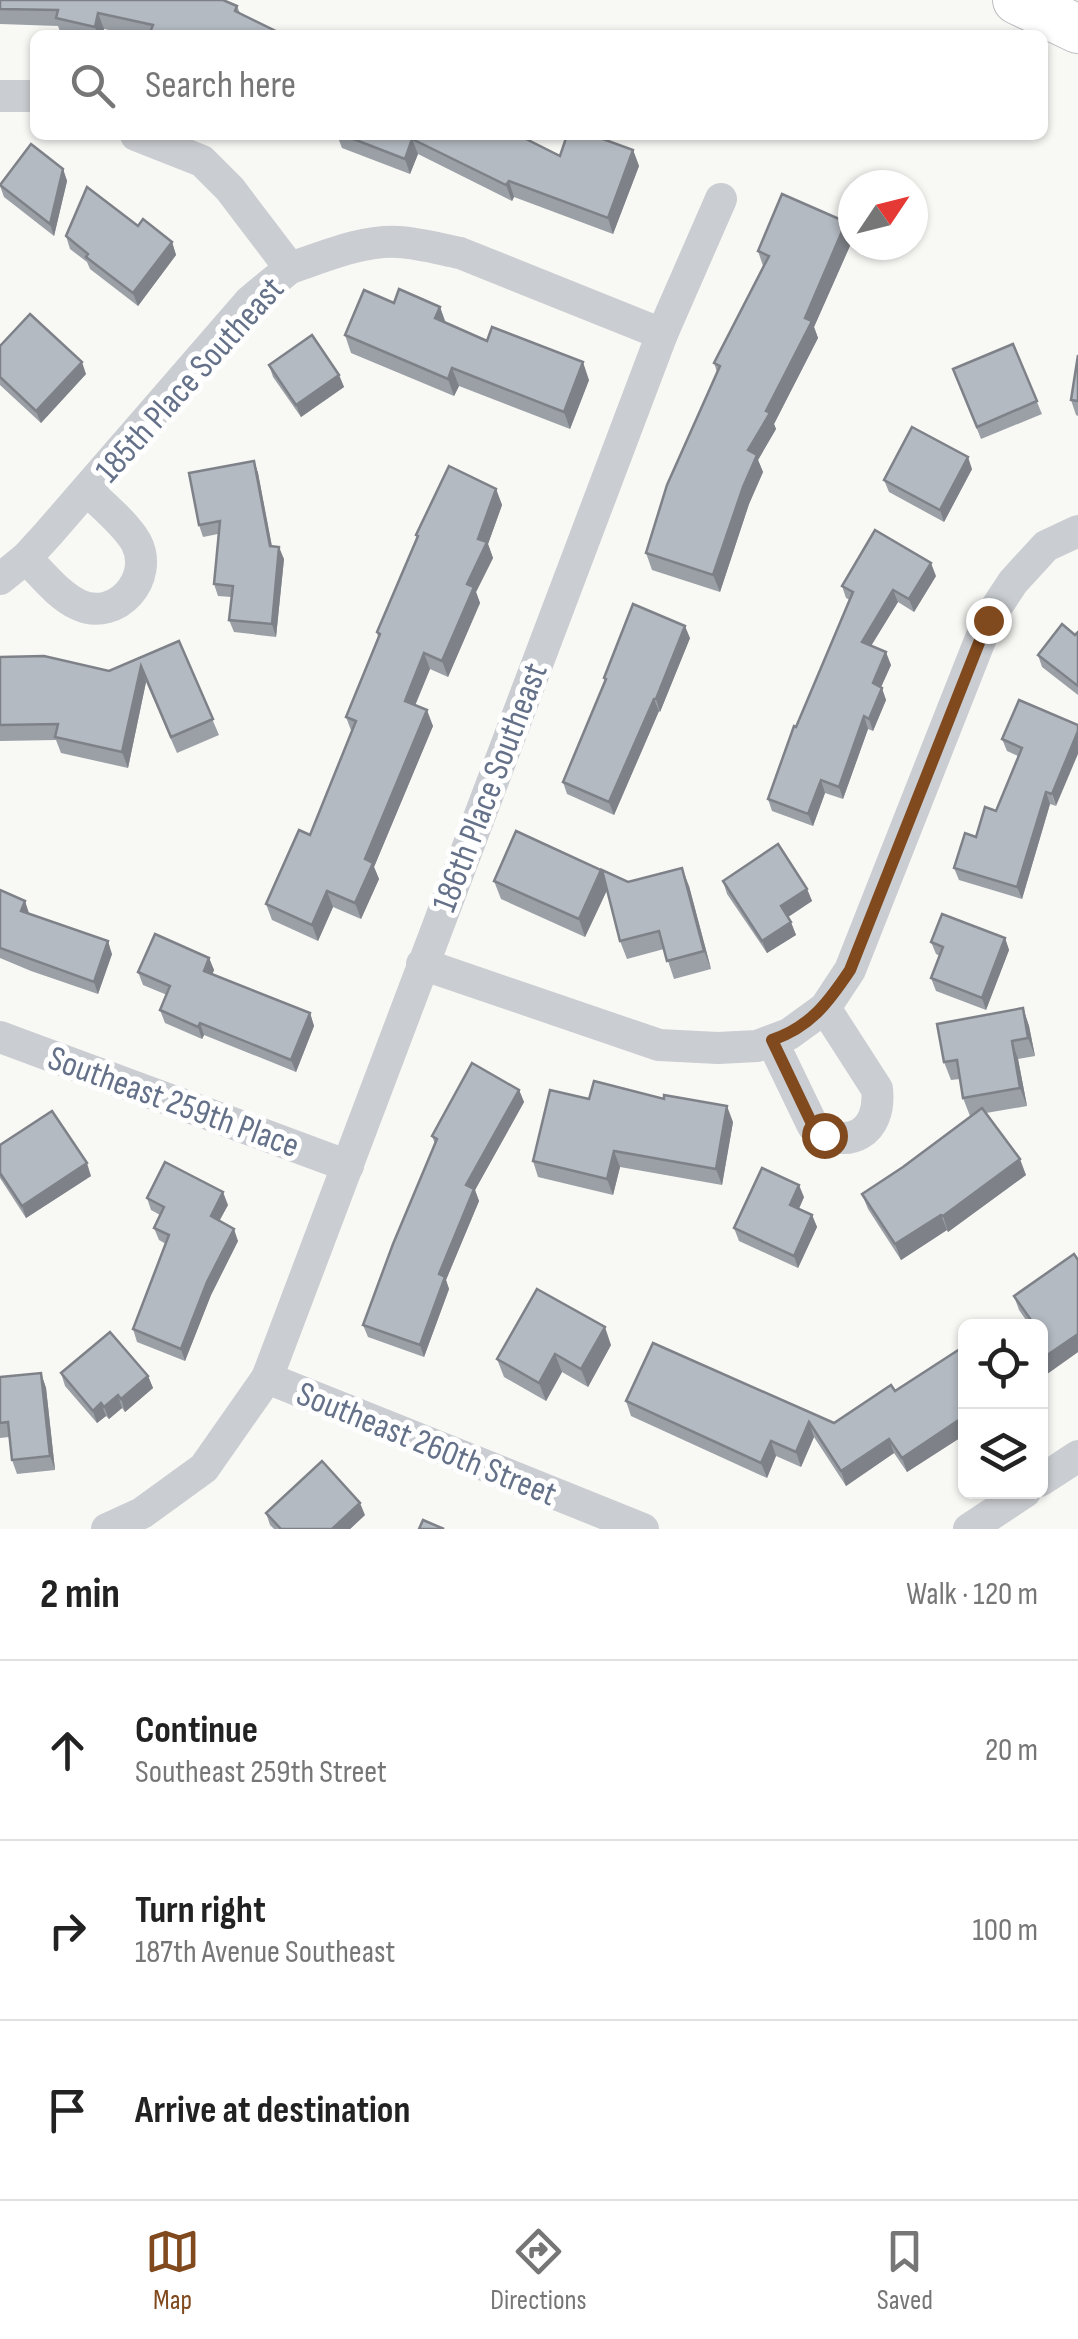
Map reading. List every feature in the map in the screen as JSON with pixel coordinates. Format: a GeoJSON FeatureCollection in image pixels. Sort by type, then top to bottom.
{"type":"FeatureCollection","features":[{"type":"Feature","properties":{"kind":"highway"},"geometry":{"type":"LineString","coordinates":[[1017,0],[1078,29]]}},
{"type":"Feature","properties":{"kind":"street"},"geometry":{"type":"LineString","coordinates":[[149,140],[202,161],[230,189],[290,268],[343,250],[377,244],[429,246],[460,253],[662,334]]}},
{"type":"Feature","properties":{"kind":"street","name":"186th Place Southeast"},"geometry":{"type":"LineString","coordinates":[[107,1529],[142,1513],[204,1468],[267,1378],[662,334],[721,199]]}},
{"type":"Feature","properties":{"kind":"street","name":"185th Place Southeast"},"geometry":{"type":"LineString","coordinates":[[87,490],[137,544],[141,562],[139,579],[130,594],[116,605],[98,609],[81,606],[13,568],[87,490],[250,301],[290,268]]}},
{"type":"Feature","properties":{"kind":"street"},"geometry":{"type":"LineString","coordinates":[[422,964],[660,1045],[757,1046],[781,1037],[824,1008],[850,970],[988,620],[1013,582],[1046,546],[1078,531]]}},
{"type":"Feature","properties":{"kind":"street"},"geometry":{"type":"LineString","coordinates":[[781,1037],[813,1126],[824,1135],[839,1138],[854,1137],[866,1130],[875,1118],[877,1089],[824,1008]]}},
{"type":"Feature","properties":{"kind":"street","name":"Southeast 259th Place"},"geometry":{"type":"LineString","coordinates":[[0,1036],[348,1166]]}},
{"type":"Feature","properties":{"kind":"street","name":"Southeast 260th Street"},"geometry":{"type":"LineString","coordinates":[[267,1378],[644,1529]]}},
{"type":"Feature","properties":{"kind":"street"},"geometry":{"type":"LineString","coordinates":[[1048,1476],[1078,1456]]}},
{"type":"Feature","properties":{"kind":"street"},"geometry":{"type":"LineString","coordinates":[[969,1529],[1014,1499]]}},
{"type":"Feature","properties":{"kind":"building"},"geometry":{"type":"Polygon","coordinates":[[[0,0],[223,0],[237,6],[235,11],[274,30],[151,30],[153,25],[98,13],[95,27],[56,18],[58,10],[0,9],[0,0]]]}},
{"type":"Feature","properties":{"kind":"building"},"geometry":{"type":"Polygon","coordinates":[[[356,140],[412,140],[405,159],[356,140]]]}},
{"type":"Feature","properties":{"kind":"building"},"geometry":{"type":"Polygon","coordinates":[[[414,140],[528,140],[560,156],[565,140],[606,140],[633,150],[608,218],[509,181],[506,185],[414,140]]]}},
{"type":"Feature","properties":{"kind":"building"},"geometry":{"type":"Polygon","coordinates":[[[31,144],[63,169],[50,224],[0,185],[31,144]]]}},
{"type":"Feature","properties":{"kind":"building"},"geometry":{"type":"Polygon","coordinates":[[[87,187],[138,226],[143,219],[172,242],[133,293],[86,257],[88,254],[66,236],[87,187]]]}},
{"type":"Feature","properties":{"kind":"building"},"geometry":{"type":"Polygon","coordinates":[[[782,194],[838,218],[838,241],[805,318],[812,321],[766,411],[770,413],[748,450],[757,455],[713,575],[646,553],[667,485],[720,366],[714,363],[769,256],[758,251],[782,194]]]}},
{"type":"Feature","properties":{"kind":"building"},"geometry":{"type":"Polygon","coordinates":[[[399,289],[440,307],[435,318],[487,341],[492,327],[583,362],[564,412],[452,368],[448,379],[345,335],[364,290],[394,303],[399,289]]]}},
{"type":"Feature","properties":{"kind":"building"},"geometry":{"type":"Polygon","coordinates":[[[30,314],[82,362],[36,411],[0,377],[0,346],[30,314]]]}},
{"type":"Feature","properties":{"kind":"building"},"geometry":{"type":"Polygon","coordinates":[[[312,335],[339,375],[296,405],[269,365],[312,335]]]}},
{"type":"Feature","properties":{"kind":"building"},"geometry":{"type":"Polygon","coordinates":[[[1013,344],[1037,401],[977,427],[953,369],[1013,344]]]}},
{"type":"Feature","properties":{"kind":"building"},"geometry":{"type":"Polygon","coordinates":[[[1078,355],[1078,401],[1071,400],[1078,355]]]}},
{"type":"Feature","properties":{"kind":"building"},"geometry":{"type":"Polygon","coordinates":[[[912,427],[968,457],[940,510],[884,480],[912,427]]]}},
{"type":"Feature","properties":{"kind":"building"},"geometry":{"type":"Polygon","coordinates":[[[254,461],[270,546],[279,547],[272,624],[229,620],[233,586],[214,584],[220,521],[199,525],[189,473],[254,461]]]}},
{"type":"Feature","properties":{"kind":"building"},"geometry":{"type":"Polygon","coordinates":[[[449,466],[496,489],[478,539],[487,542],[467,584],[474,587],[442,661],[424,653],[405,701],[427,710],[365,859],[373,863],[355,903],[327,891],[312,925],[266,904],[299,830],[310,835],[356,721],[346,717],[380,634],[377,632],[449,466]]]}},
{"type":"Feature","properties":{"kind":"building"},"geometry":{"type":"Polygon","coordinates":[[[875,530],[931,563],[909,599],[893,590],[862,642],[886,652],[873,683],[882,688],[869,719],[864,716],[839,787],[821,780],[808,814],[768,799],[794,726],[853,592],[842,586],[875,530]]]}},
{"type":"Feature","properties":{"kind":"building"},"geometry":{"type":"Polygon","coordinates":[[[633,604],[685,626],[609,802],[563,782],[633,604]]]}},
{"type":"Feature","properties":{"kind":"building"},"geometry":{"type":"Polygon","coordinates":[[[1062,624],[1075,635],[1078,632],[1078,686],[1038,655],[1062,624]]]}},
{"type":"Feature","properties":{"kind":"building"},"geometry":{"type":"Polygon","coordinates":[[[179,641],[213,719],[171,737],[141,666],[122,752],[55,737],[58,724],[0,725],[0,657],[44,656],[109,671],[179,641]]]}},
{"type":"Feature","properties":{"kind":"building"},"geometry":{"type":"Polygon","coordinates":[[[1019,700],[1078,725],[1078,731],[1052,794],[1046,792],[1017,887],[954,868],[965,833],[976,837],[985,807],[996,811],[1022,748],[1002,739],[1019,700]]]}},
{"type":"Feature","properties":{"kind":"building"},"geometry":{"type":"Polygon","coordinates":[[[516,831],[601,870],[579,919],[494,881],[516,831]]]}},
{"type":"Feature","properties":{"kind":"building"},"geometry":{"type":"Polygon","coordinates":[[[778,844],[807,889],[781,906],[791,922],[762,941],[723,881],[778,844]]]}},
{"type":"Feature","properties":{"kind":"building"},"geometry":{"type":"Polygon","coordinates":[[[682,868],[704,951],[667,961],[659,931],[620,941],[602,870],[628,882],[682,868]]]}},
{"type":"Feature","properties":{"kind":"building"},"geometry":{"type":"Polygon","coordinates":[[[0,890],[25,901],[21,911],[108,941],[94,982],[0,948],[0,890]]]}},
{"type":"Feature","properties":{"kind":"building"},"geometry":{"type":"Polygon","coordinates":[[[942,914],[1005,938],[982,998],[931,978],[943,947],[931,942],[942,914]]]}},
{"type":"Feature","properties":{"kind":"building"},"geometry":{"type":"Polygon","coordinates":[[[155,934],[209,958],[204,971],[310,1013],[291,1060],[160,1010],[170,986],[138,972],[155,934]]]}},
{"type":"Feature","properties":{"kind":"building"},"geometry":{"type":"Polygon","coordinates":[[[1023,1008],[1028,1038],[1012,1041],[1020,1088],[963,1098],[957,1060],[944,1062],[937,1024],[1023,1008]]]}},
{"type":"Feature","properties":{"kind":"building"},"geometry":{"type":"Polygon","coordinates":[[[472,1063],[519,1090],[466,1185],[474,1189],[439,1274],[445,1277],[420,1345],[363,1325],[437,1139],[432,1136],[472,1063]]]}},
{"type":"Feature","properties":{"kind":"building"},"geometry":{"type":"Polygon","coordinates":[[[594,1081],[664,1099],[664,1095],[727,1106],[716,1169],[614,1151],[607,1179],[533,1161],[550,1090],[589,1099],[594,1081]]]}},
{"type":"Feature","properties":{"kind":"building"},"geometry":{"type":"Polygon","coordinates":[[[982,1108],[1020,1159],[943,1216],[895,1244],[862,1194],[982,1108]]]}},
{"type":"Feature","properties":{"kind":"building"},"geometry":{"type":"Polygon","coordinates":[[[52,1111],[87,1163],[22,1206],[0,1173],[0,1145],[52,1111]]]}},
{"type":"Feature","properties":{"kind":"building"},"geometry":{"type":"Polygon","coordinates":[[[165,1162],[223,1192],[211,1216],[234,1229],[207,1282],[181,1349],[133,1329],[169,1235],[154,1228],[164,1207],[147,1198],[165,1162]]]}},
{"type":"Feature","properties":{"kind":"building"},"geometry":{"type":"Polygon","coordinates":[[[762,1168],[799,1185],[790,1205],[812,1215],[794,1256],[734,1228],[762,1168]]]}},
{"type":"Feature","properties":{"kind":"building"},"geometry":{"type":"Polygon","coordinates":[[[1074,1254],[1078,1260],[1078,1334],[1048,1355],[1048,1319],[1030,1319],[1014,1296],[1074,1254]]]}},
{"type":"Feature","properties":{"kind":"building"},"geometry":{"type":"Polygon","coordinates":[[[537,1289],[605,1327],[581,1369],[555,1354],[539,1383],[497,1359],[537,1289]]]}},
{"type":"Feature","properties":{"kind":"building"},"geometry":{"type":"Polygon","coordinates":[[[110,1332],[148,1376],[121,1399],[118,1395],[93,1411],[61,1373],[110,1332]]]}},
{"type":"Feature","properties":{"kind":"building"},"geometry":{"type":"Polygon","coordinates":[[[653,1343],[834,1423],[891,1385],[895,1391],[958,1350],[958,1420],[902,1458],[889,1439],[841,1471],[809,1422],[796,1452],[771,1441],[761,1463],[626,1401],[653,1343]]]}},
{"type":"Feature","properties":{"kind":"building"},"geometry":{"type":"Polygon","coordinates":[[[41,1373],[50,1456],[12,1460],[8,1422],[0,1423],[0,1377],[41,1373]]]}},
{"type":"Feature","properties":{"kind":"building"},"geometry":{"type":"Polygon","coordinates":[[[322,1461],[360,1503],[332,1529],[281,1529],[266,1513],[322,1461]]]}},
{"type":"Feature","properties":{"kind":"building"},"geometry":{"type":"Polygon","coordinates":[[[423,1520],[444,1529],[419,1529],[423,1520]]]}},
{"type":"Feature","properties":{"kind":"route"},"geometry":{"type":"LineString","coordinates":[[824,1135],[813,1126],[772,1040],[790,1034],[824,1008],[850,970],[988,620]]}}]}
